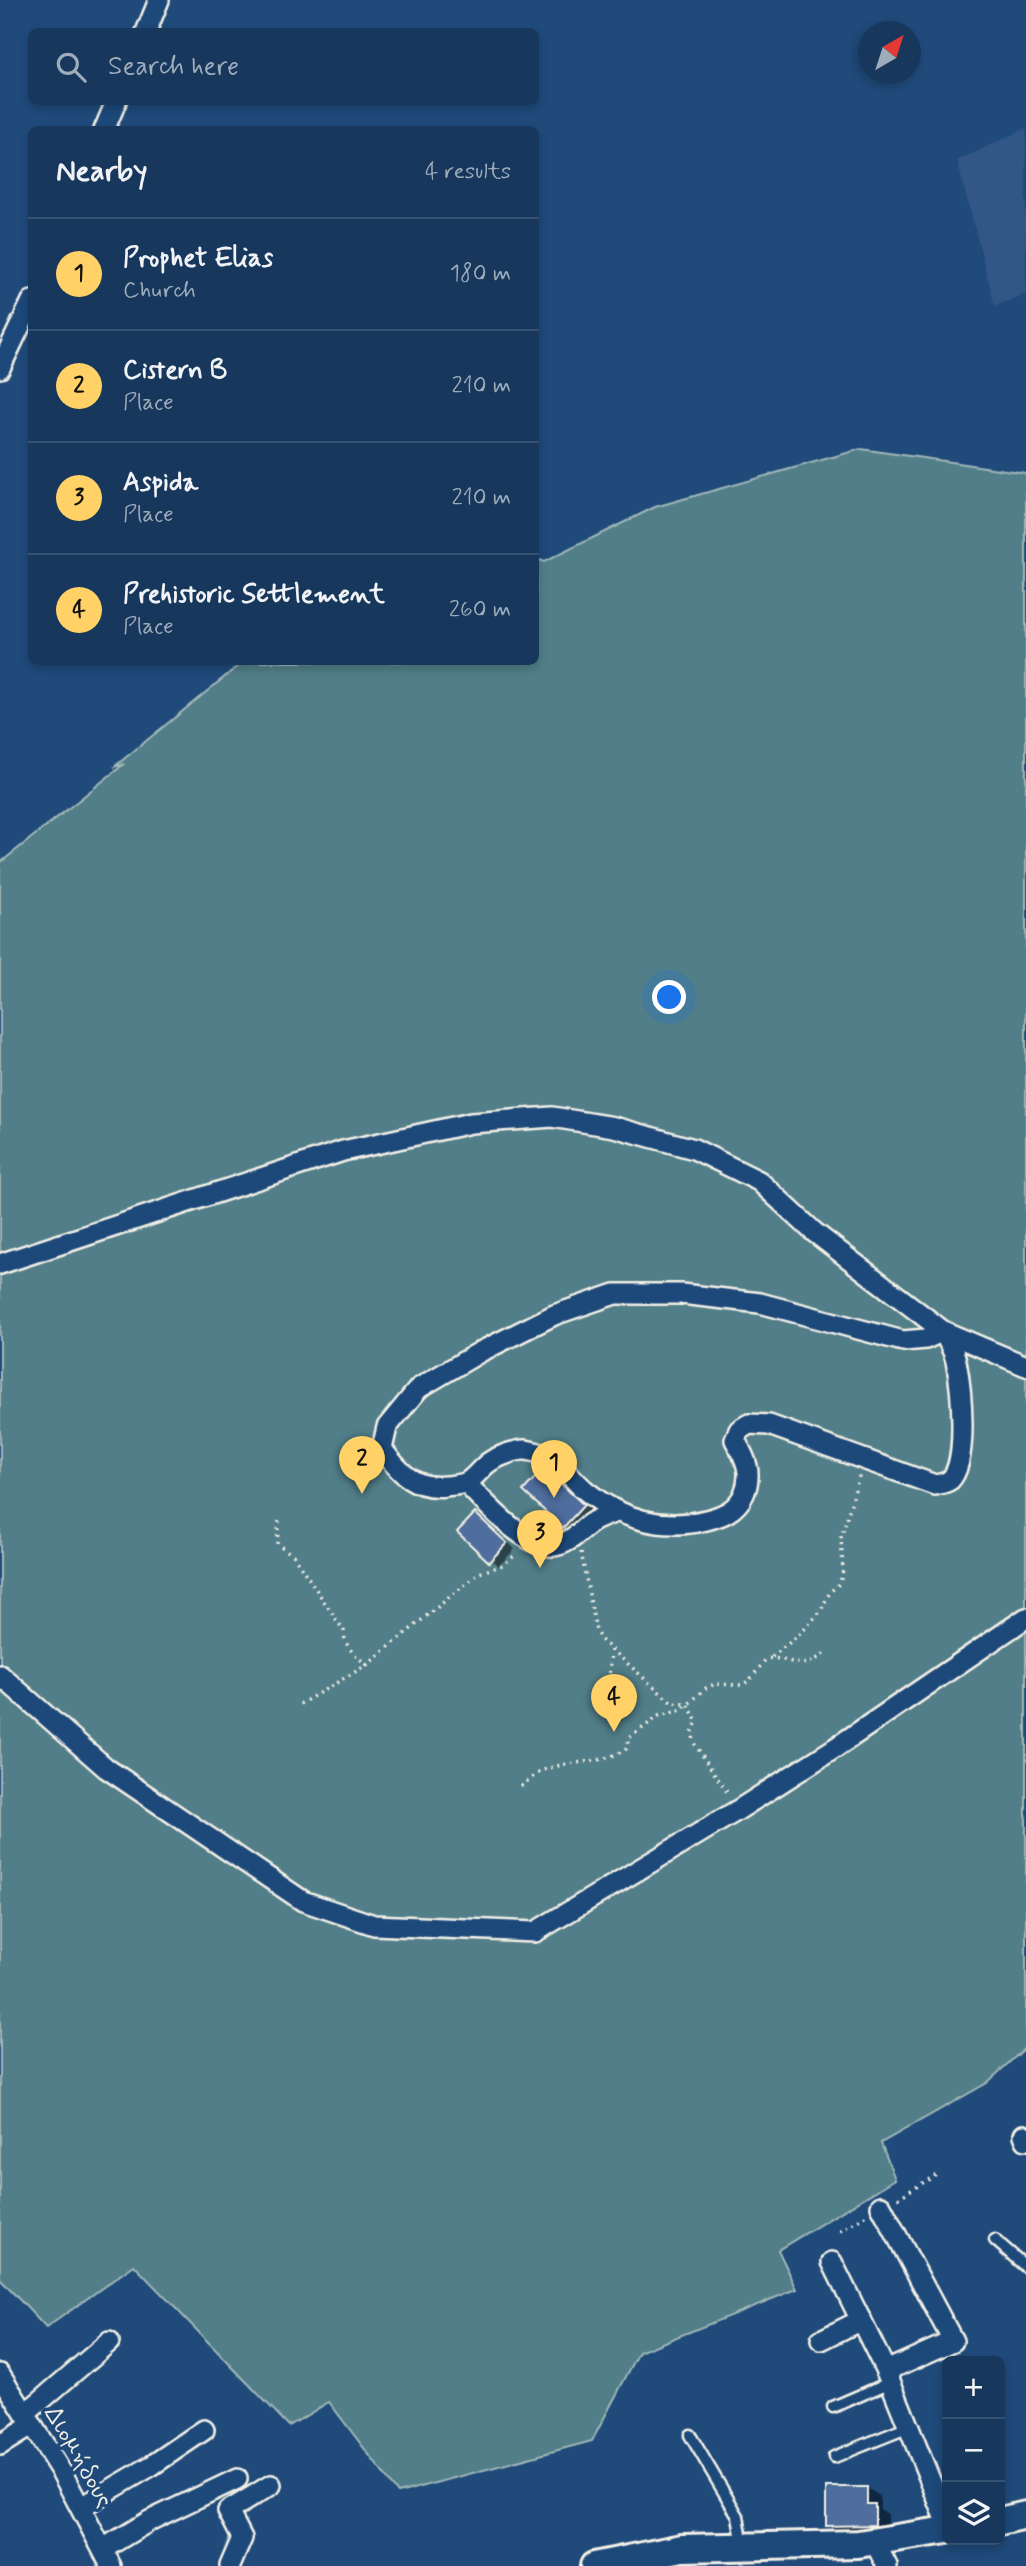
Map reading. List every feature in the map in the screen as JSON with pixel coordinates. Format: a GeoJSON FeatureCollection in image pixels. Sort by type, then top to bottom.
{"type":"FeatureCollection","features":[{"type":"Feature","properties":{"kind":"main road"},"geometry":{"type":"LineString","coordinates":[[1005,2520],[1026,2515]]}},
{"type":"Feature","properties":{"kind":"main road"},"geometry":{"type":"LineString","coordinates":[[593,2566],[682,2548],[706,2557],[743,2546],[858,2544],[942,2531]]}},
{"type":"Feature","properties":{"kind":"street"},"geometry":{"type":"LineString","coordinates":[[148,28],[159,0]]}},
{"type":"Feature","properties":{"kind":"street"},"geometry":{"type":"LineString","coordinates":[[106,126],[115,105]]}},
{"type":"Feature","properties":{"kind":"street"},"geometry":{"type":"LineString","coordinates":[[0,368],[28,309]]}},
{"type":"Feature","properties":{"kind":"street"},"geometry":{"type":"LineString","coordinates":[[0,1264],[343,1151],[471,1123],[552,1117],[614,1127],[694,1149],[759,1181],[814,1232],[943,1331],[1026,1366]]}},
{"type":"Feature","properties":{"kind":"street"},"geometry":{"type":"LineString","coordinates":[[615,1294],[681,1294],[760,1303],[903,1341],[926,1339],[943,1331],[956,1360],[962,1408],[960,1458],[957,1470],[950,1479],[935,1485],[769,1424],[749,1424],[739,1430],[735,1440],[746,1458],[749,1471],[743,1497],[735,1508],[721,1516],[690,1524],[671,1525],[651,1523],[616,1512],[585,1490],[558,1460],[523,1450],[491,1461],[466,1483],[428,1488],[397,1470],[382,1449],[387,1427],[419,1388],[480,1352],[554,1315],[615,1294]]}},
{"type":"Feature","properties":{"kind":"street"},"geometry":{"type":"LineString","coordinates":[[466,1483],[498,1515],[530,1540],[553,1546],[574,1538],[592,1521],[616,1512]]}},
{"type":"Feature","properties":{"kind":"street"},"geometry":{"type":"LineString","coordinates":[[0,1675],[106,1768],[303,1901],[374,1925],[535,1932],[738,1810],[835,1748],[1026,1618]]}},
{"type":"Feature","properties":{"kind":"street"},"geometry":{"type":"LineString","coordinates":[[881,2206],[953,2342],[889,2376]]}},
{"type":"Feature","properties":{"kind":"street"},"geometry":{"type":"LineString","coordinates":[[832,2262],[889,2376],[942,2510]]}},
{"type":"Feature","properties":{"kind":"street"},"geometry":{"type":"LineString","coordinates":[[821,2340],[861,2320]]}},
{"type":"Feature","properties":{"kind":"street"},"geometry":{"type":"LineString","coordinates":[[0,2445],[109,2342]]}},
{"type":"Feature","properties":{"kind":"street","name":"Διομήδους"},"geometry":{"type":"LineString","coordinates":[[3,2386],[29,2420],[81,2507],[107,2558]]}},
{"type":"Feature","properties":{"kind":"street"},"geometry":{"type":"LineString","coordinates":[[81,2507],[151,2466],[204,2430]]}},
{"type":"Feature","properties":{"kind":"street"},"geometry":{"type":"LineString","coordinates":[[107,2558],[151,2520],[237,2479]]}},
{"type":"Feature","properties":{"kind":"street"},"geometry":{"type":"LineString","coordinates":[[230,2566],[242,2538],[228,2511],[271,2485]]}},
{"type":"Feature","properties":{"kind":"street"},"geometry":{"type":"LineString","coordinates":[[874,2542],[887,2566]]}},
{"type":"Feature","properties":{"kind":"lane"},"geometry":{"type":"LineString","coordinates":[[995,2240],[1026,2267]]}},
{"type":"Feature","properties":{"kind":"lane"},"geometry":{"type":"LineString","coordinates":[[833,2407],[889,2376]]}},
{"type":"Feature","properties":{"kind":"lane"},"geometry":{"type":"LineString","coordinates":[[834,2457],[909,2427]]}},
{"type":"Feature","properties":{"kind":"lane"},"geometry":{"type":"LineString","coordinates":[[690,2435],[738,2516],[743,2546]]}},
{"type":"Feature","properties":{"kind":"path"},"geometry":{"type":"LineString","coordinates":[[521,1786],[543,1771],[568,1764],[612,1758],[626,1749],[629,1738],[659,1716],[682,1710],[706,1688],[715,1684],[742,1685],[749,1681],[766,1659],[801,1633],[820,1612],[830,1592],[840,1583],[843,1570],[841,1538],[864,1459]]}},
{"type":"Feature","properties":{"kind":"path"},"geometry":{"type":"LineString","coordinates":[[279,1521],[277,1544],[293,1555],[344,1631],[344,1641],[367,1665]]}},
{"type":"Feature","properties":{"kind":"path"},"geometry":{"type":"LineString","coordinates":[[574,1538],[583,1556],[596,1631],[600,1639],[672,1703],[688,1704]]}},
{"type":"Feature","properties":{"kind":"path"},"geometry":{"type":"LineString","coordinates":[[300,1704],[367,1665],[479,1573],[502,1565],[530,1540]]}},
{"type":"Feature","properties":{"kind":"path"},"geometry":{"type":"LineString","coordinates":[[611,1650],[609,1682],[616,1696]]}},
{"type":"Feature","properties":{"kind":"path"},"geometry":{"type":"LineString","coordinates":[[772,1657],[801,1664],[811,1662],[825,1653]]}},
{"type":"Feature","properties":{"kind":"path"},"geometry":{"type":"LineString","coordinates":[[688,1704],[697,1722],[692,1732],[694,1743],[738,1810]]}},
{"type":"Feature","properties":{"kind":"path"},"geometry":{"type":"LineString","coordinates":[[839,2231],[938,2174]]}},
{"type":"Feature","properties":{"kind":"shaded area"},"geometry":{"type":"Polygon","coordinates":[[[1026,128],[1026,294],[995,306],[957,161],[1026,128]]]}},
{"type":"Feature","properties":{"kind":"green space"},"geometry":{"type":"Polygon","coordinates":[[[861,449],[1026,473],[1026,2047],[987,2083],[881,2143],[895,2179],[778,2250],[797,2289],[639,2352],[592,2441],[398,2493],[329,2402],[289,2426],[134,2265],[46,2328],[0,2279],[0,863],[124,764],[114,767],[239,665],[539,665],[539,560],[544,562],[655,507],[861,449]]]}},
{"type":"Feature","properties":{"kind":"building"},"geometry":{"type":"Polygon","coordinates":[[[544,1468],[584,1505],[563,1528],[523,1491],[544,1468]]]}},
{"type":"Feature","properties":{"kind":"building"},"geometry":{"type":"Polygon","coordinates":[[[475,1513],[507,1543],[489,1562],[457,1532],[475,1513]]]}},
{"type":"Feature","properties":{"kind":"building"},"geometry":{"type":"Polygon","coordinates":[[[826,2487],[867,2487],[867,2504],[875,2504],[875,2525],[826,2526],[826,2487]]]}},
{"type":"Feature","properties":{"kind":"place","name":"Cistern B"},"geometry":{"type":"Point","coordinates":[362,1494]}},
{"type":"Feature","properties":{"kind":"place","name":"Prophet Elias"},"geometry":{"type":"Point","coordinates":[554,1498]}},
{"type":"Feature","properties":{"kind":"place","name":"Aspida"},"geometry":{"type":"Point","coordinates":[540,1568]}},
{"type":"Feature","properties":{"kind":"place","name":"Prehistoric Settlement"},"geometry":{"type":"Point","coordinates":[614,1732]}}]}
